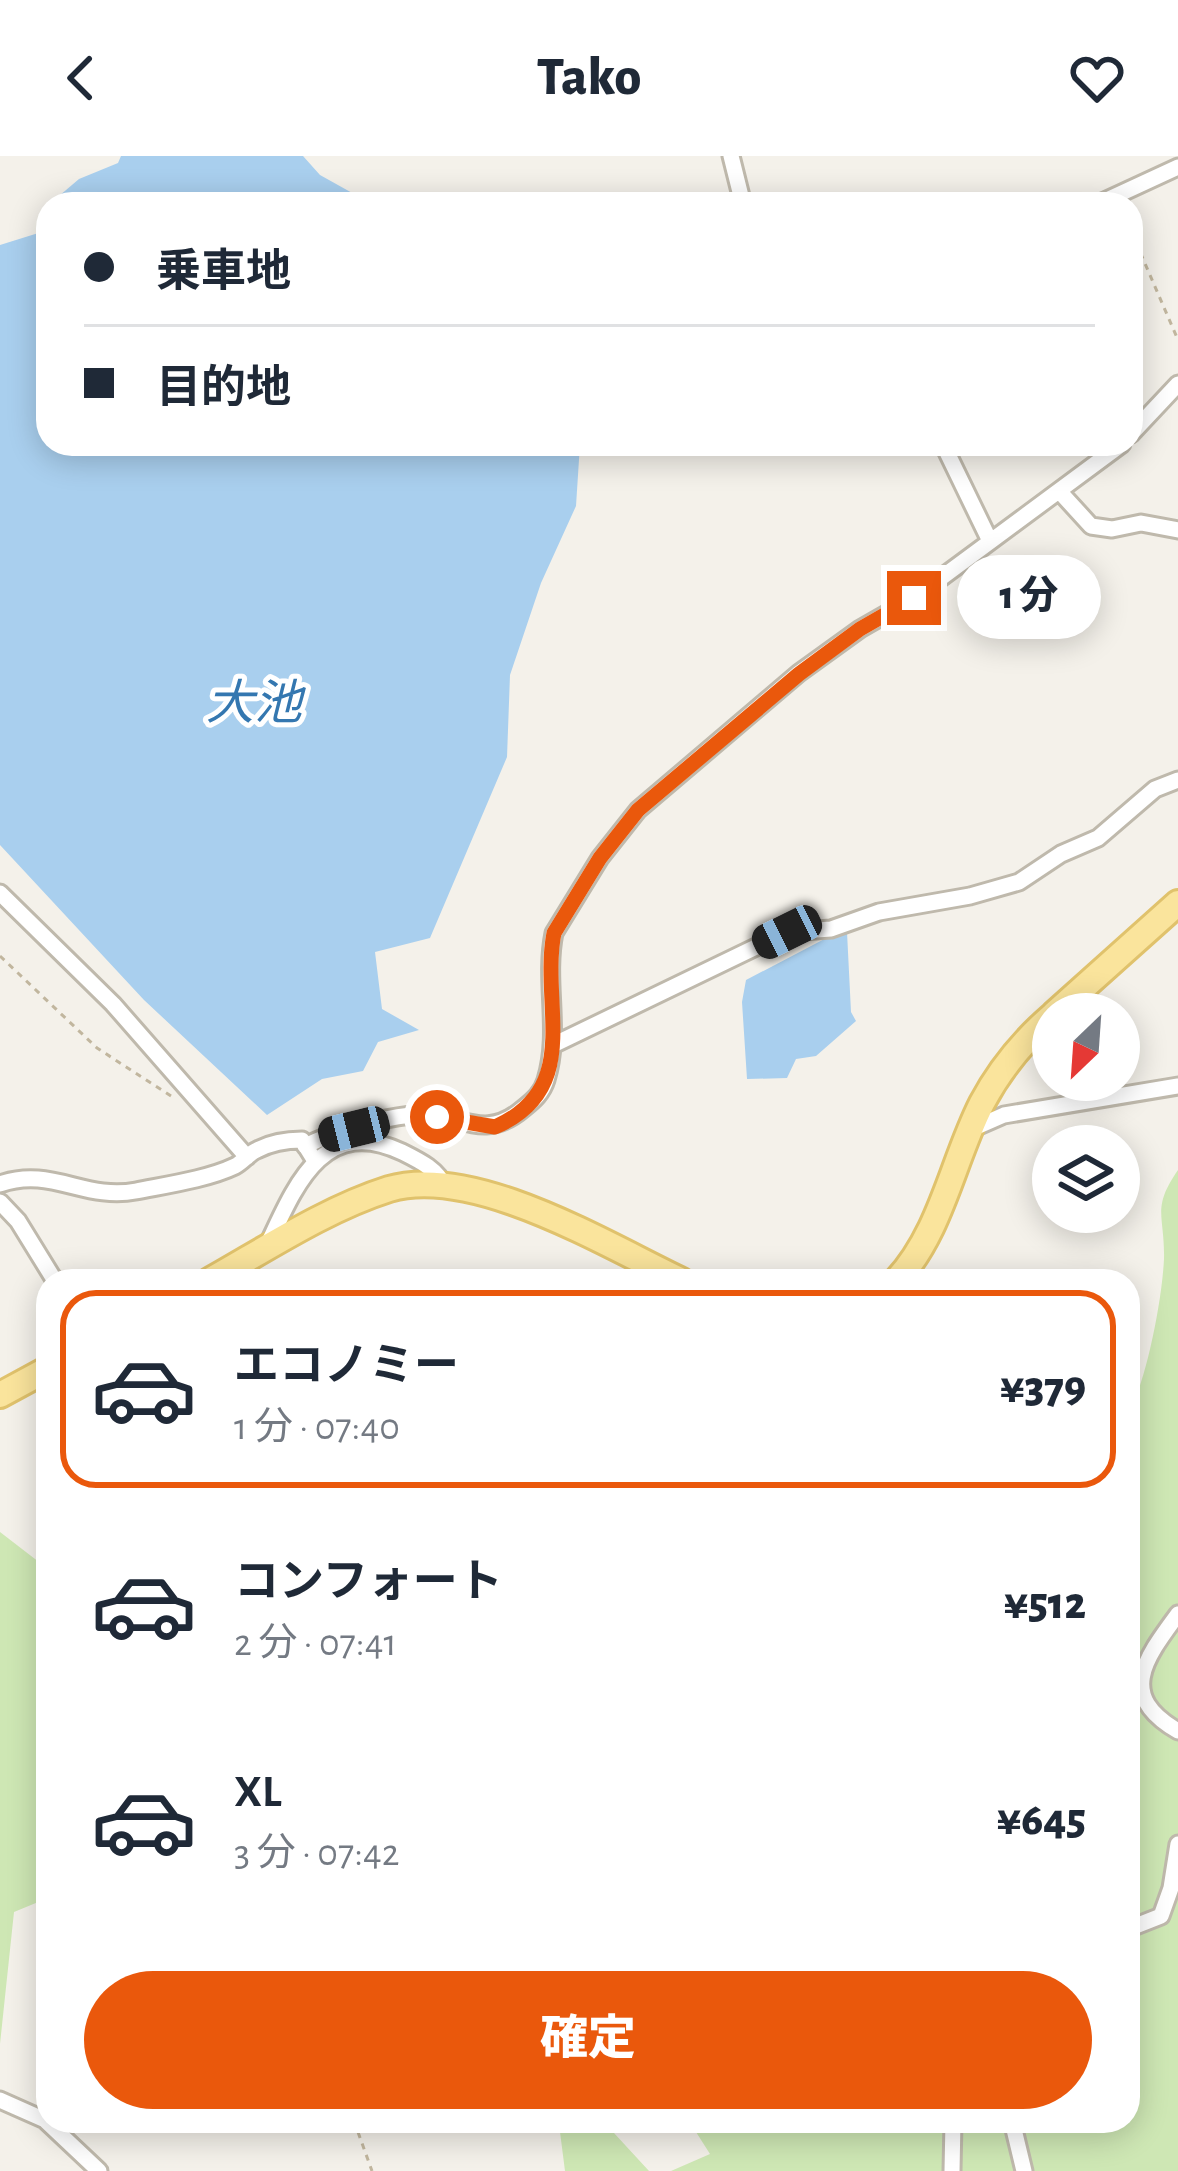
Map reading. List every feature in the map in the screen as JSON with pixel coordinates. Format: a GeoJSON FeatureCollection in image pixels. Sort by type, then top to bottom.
{"type":"FeatureCollection","features":[{"type":"Feature","properties":{"kind":"main road"},"geometry":{"type":"LineString","coordinates":[[1077,993],[1178,903]]}},
{"type":"Feature","properties":{"kind":"main road"},"geometry":{"type":"LineString","coordinates":[[908,1269],[919,1257],[972,1129],[1010,1057],[1032,1036]]}},
{"type":"Feature","properties":{"kind":"main road"},"geometry":{"type":"LineString","coordinates":[[231,1269],[340,1210],[392,1188],[445,1187],[518,1202],[657,1269]]}},
{"type":"Feature","properties":{"kind":"main road"},"geometry":{"type":"LineString","coordinates":[[0,1395],[36,1373]]}},
{"type":"Feature","properties":{"kind":"street"},"geometry":{"type":"LineString","coordinates":[[731,156],[740,192]]}},
{"type":"Feature","properties":{"kind":"street"},"geometry":{"type":"LineString","coordinates":[[1123,192],[1178,166]]}},
{"type":"Feature","properties":{"kind":"street"},"geometry":{"type":"LineString","coordinates":[[1143,421],[1178,384]]}},
{"type":"Feature","properties":{"kind":"street"},"geometry":{"type":"LineString","coordinates":[[950,456],[989,539]]}},
{"type":"Feature","properties":{"kind":"street"},"geometry":{"type":"LineString","coordinates":[[266,1250],[310,1154],[328,1135],[413,1114],[495,1127],[539,1096],[553,1045],[554,933],[623,824],[799,674],[860,629],[914,598],[1106,456]]}},
{"type":"Feature","properties":{"kind":"street"},"geometry":{"type":"LineString","coordinates":[[1060,492],[1091,526],[1112,529],[1141,523],[1178,530]]}},
{"type":"Feature","properties":{"kind":"street"},"geometry":{"type":"LineString","coordinates":[[553,1045],[787,932],[831,929],[879,912],[1019,882],[1061,854],[1098,838],[1155,789],[1178,780]]}},
{"type":"Feature","properties":{"kind":"street"},"geometry":{"type":"LineString","coordinates":[[0,893],[113,1004],[247,1157]]}},
{"type":"Feature","properties":{"kind":"street"},"geometry":{"type":"LineString","coordinates":[[972,1129],[1004,1114],[1178,1086]]}},
{"type":"Feature","properties":{"kind":"street"},"geometry":{"type":"LineString","coordinates":[[0,1184],[37,1176],[85,1190],[135,1191],[237,1166],[254,1150],[287,1140],[302,1140],[310,1154]]}},
{"type":"Feature","properties":{"kind":"street"},"geometry":{"type":"LineString","coordinates":[[310,1154],[374,1142],[438,1173],[445,1187]]}},
{"type":"Feature","properties":{"kind":"street"},"geometry":{"type":"LineString","coordinates":[[0,1202],[18,1221],[48,1269]]}},
{"type":"Feature","properties":{"kind":"street"},"geometry":{"type":"LineString","coordinates":[[1178,1614],[1144,1670],[1141,1688],[1143,1704],[1178,1731]]}},
{"type":"Feature","properties":{"kind":"street"},"geometry":{"type":"LineString","coordinates":[[1140,1924],[1161,1916],[1178,1844]]}},
{"type":"Feature","properties":{"kind":"street"},"geometry":{"type":"LineString","coordinates":[[0,2100],[36,2116]]}},
{"type":"Feature","properties":{"kind":"street"},"geometry":{"type":"LineString","coordinates":[[58,2133],[99,2171]]}},
{"type":"Feature","properties":{"kind":"street"},"geometry":{"type":"LineString","coordinates":[[952,2171],[953,2133]]}},
{"type":"Feature","properties":{"kind":"street"},"geometry":{"type":"LineString","coordinates":[[1015,2133],[1024,2171]]}},
{"type":"Feature","properties":{"kind":"path"},"geometry":{"type":"LineString","coordinates":[[1143,259],[1178,340]]}},
{"type":"Feature","properties":{"kind":"path"},"geometry":{"type":"LineString","coordinates":[[0,956],[98,1048],[172,1096]]}},
{"type":"Feature","properties":{"kind":"path"},"geometry":{"type":"LineString","coordinates":[[358,2133],[372,2171]]}},
{"type":"Feature","properties":{"kind":"green space"},"geometry":{"type":"Polygon","coordinates":[[[1178,1170],[1178,2171],[671,2171],[710,2154],[697,2133],[1140,2133],[1140,1384],[1160,1296],[1161,1213],[1178,1170]]]}},
{"type":"Feature","properties":{"kind":"green space"},"geometry":{"type":"Polygon","coordinates":[[[0,1532],[36,1560],[36,1903],[14,1912],[0,2044],[0,1532]]]}},
{"type":"Feature","properties":{"kind":"green space"},"geometry":{"type":"Polygon","coordinates":[[[560,2133],[614,2133],[649,2171],[565,2171],[560,2133]]]}},
{"type":"Feature","properties":{"kind":"water"},"geometry":{"type":"Polygon","coordinates":[[[121,156],[303,156],[320,175],[350,192],[64,192],[79,179],[118,163],[121,156]]]}},
{"type":"Feature","properties":{"kind":"water","name":"大池"},"geometry":{"type":"Polygon","coordinates":[[[36,234],[36,456],[579,456],[576,506],[541,583],[510,675],[507,757],[430,938],[375,952],[382,1009],[419,1030],[378,1042],[363,1071],[322,1079],[267,1115],[144,1000],[0,845],[0,245],[36,234]]]}},
{"type":"Feature","properties":{"kind":"water"},"geometry":{"type":"Polygon","coordinates":[[[847,932],[851,1012],[856,1021],[816,1056],[796,1059],[787,1078],[747,1079],[742,1002],[746,980],[832,935],[847,932]]]}},
{"type":"Feature","properties":{"kind":"route"},"geometry":{"type":"LineString","coordinates":[[437,1117],[495,1127],[539,1096],[553,1045],[554,933],[623,824],[799,674],[860,629],[914,598]]}}]}
